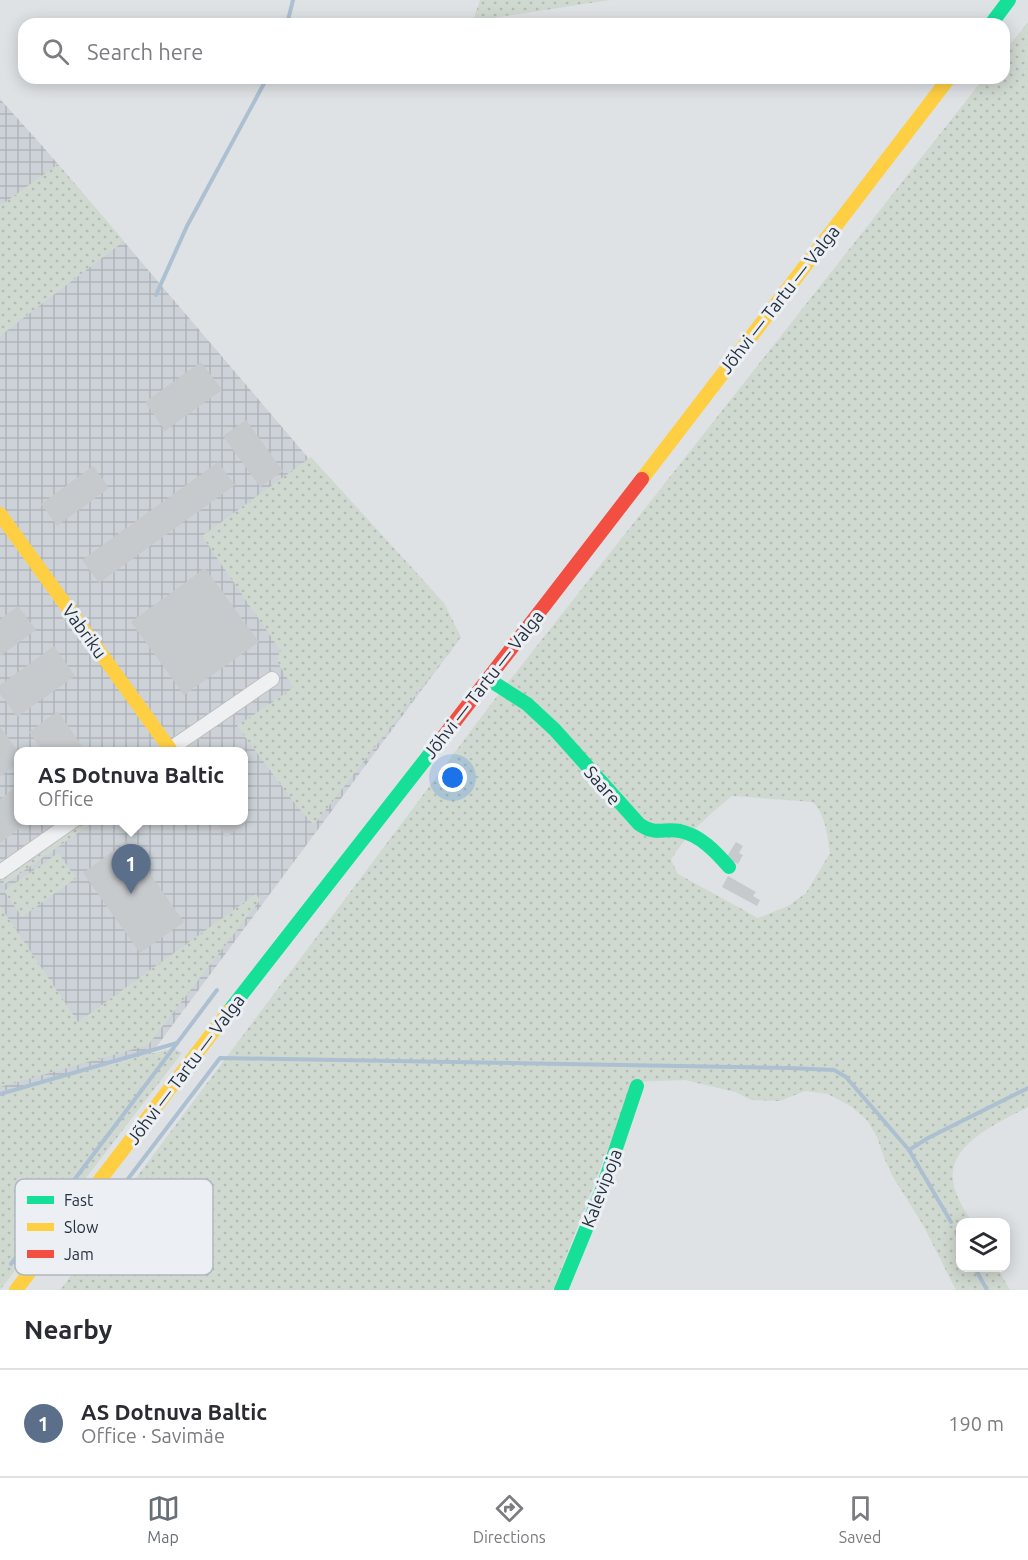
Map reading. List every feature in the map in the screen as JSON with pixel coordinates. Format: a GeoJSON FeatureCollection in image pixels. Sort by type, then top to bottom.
{"type":"FeatureCollection","features":[{"type":"Feature","properties":{"kind":"main road"},"geometry":{"type":"LineString","coordinates":[[996,18],[1009,0]]}},
{"type":"Feature","properties":{"kind":"main road","name":"Jõhvi — Tartu — Valga"},"geometry":{"type":"LineString","coordinates":[[101,1179],[265,964],[488,680],[944,84]]}},
{"type":"Feature","properties":{"kind":"main road","name":"Vabriku"},"geometry":{"type":"LineString","coordinates":[[0,514],[166,747]]}},
{"type":"Feature","properties":{"kind":"main road","name":"Saare"},"geometry":{"type":"LineString","coordinates":[[488,680],[528,704],[555,730],[633,819],[647,829],[659,832],[677,830],[691,834],[715,852],[729,867]]}},
{"type":"Feature","properties":{"kind":"main road","name":"Kalevipoja"},"geometry":{"type":"LineString","coordinates":[[561,1290],[602,1190],[637,1086]]}},
{"type":"Feature","properties":{"kind":"main road","name":"Jõhvi — Tartu — Valga"},"geometry":{"type":"LineString","coordinates":[[16,1290],[27,1275]]}},
{"type":"Feature","properties":{"kind":"street"},"geometry":{"type":"LineString","coordinates":[[172,747],[272,679]]}},
{"type":"Feature","properties":{"kind":"street"},"geometry":{"type":"LineString","coordinates":[[0,873],[67,825]]}},
{"type":"Feature","properties":{"kind":"shaded area"},"geometry":{"type":"Polygon","coordinates":[[[480,0],[610,0],[493,18],[474,18],[480,0]]]}},
{"type":"Feature","properties":{"kind":"shaded area"},"geometry":{"type":"Polygon","coordinates":[[[1028,22],[1028,1107],[992,1126],[968,1144],[959,1155],[954,1167],[953,1180],[958,1197],[970,1218],[956,1218],[956,1272],[999,1272],[1010,1290],[956,1290],[923,1225],[893,1177],[877,1137],[867,1120],[852,1107],[828,1094],[805,1091],[780,1101],[751,1100],[735,1092],[685,1080],[634,1082],[553,1290],[60,1290],[71,1275],[213,1275],[213,1179],[135,1179],[491,704],[979,84],[1010,84],[1010,44],[1028,22]],[[732,796],[691,833],[671,860],[678,874],[758,918],[788,906],[806,893],[830,853],[823,820],[813,802],[732,796]]]}},
{"type":"Feature","properties":{"kind":"shaded area"},"geometry":{"type":"Polygon","coordinates":[[[0,99],[461,637],[151,1054],[0,1092],[0,99]]]}},
{"type":"Feature","properties":{"kind":"shaded area"},"geometry":{"type":"Polygon","coordinates":[[[58,164],[124,241],[0,336],[0,206],[58,164]]]}},
{"type":"Feature","properties":{"kind":"shaded area"},"geometry":{"type":"Polygon","coordinates":[[[311,457],[444,603],[461,637],[314,825],[296,805],[237,726],[293,688],[277,661],[280,650],[202,536],[311,457]]]}},
{"type":"Feature","properties":{"kind":"shaded area"},"geometry":{"type":"Polygon","coordinates":[[[80,825],[89,825],[2,886],[5,879],[80,825]]]}},
{"type":"Feature","properties":{"kind":"shaded area"},"geometry":{"type":"Polygon","coordinates":[[[58,853],[76,878],[22,917],[4,891],[58,853]]]}},
{"type":"Feature","properties":{"kind":"shaded area"},"geometry":{"type":"Polygon","coordinates":[[[256,894],[260,900],[148,1045],[0,1087],[0,906],[78,1022],[256,894]]]}},
{"type":"Feature","properties":{"kind":"shaded area"},"geometry":{"type":"Polygon","coordinates":[[[173,1048],[182,1053],[85,1179],[15,1179],[15,1270],[0,1290],[0,1094],[173,1048]]]}},
{"type":"Feature","properties":{"kind":"building"},"geometry":{"type":"Polygon","coordinates":[[[201,362],[222,390],[165,431],[145,402],[201,362]]]}},
{"type":"Feature","properties":{"kind":"building"},"geometry":{"type":"Polygon","coordinates":[[[246,420],[283,471],[260,487],[223,436],[246,420]]]}},
{"type":"Feature","properties":{"kind":"building"},"geometry":{"type":"Polygon","coordinates":[[[218,462],[235,485],[99,583],[82,560],[218,462]]]}},
{"type":"Feature","properties":{"kind":"building"},"geometry":{"type":"Polygon","coordinates":[[[93,466],[109,488],[57,526],[41,504],[93,466]]]}},
{"type":"Feature","properties":{"kind":"building"},"geometry":{"type":"Polygon","coordinates":[[[205,568],[259,642],[184,695],[131,622],[205,568]]]}},
{"type":"Feature","properties":{"kind":"building"},"geometry":{"type":"Polygon","coordinates":[[[18,606],[36,630],[0,656],[0,619],[18,606]]]}},
{"type":"Feature","properties":{"kind":"building"},"geometry":{"type":"Polygon","coordinates":[[[54,646],[75,676],[17,717],[0,694],[0,685],[54,646]]]}},
{"type":"Feature","properties":{"kind":"building"},"geometry":{"type":"Polygon","coordinates":[[[58,711],[83,747],[40,747],[29,732],[58,711]]]}},
{"type":"Feature","properties":{"kind":"building"},"geometry":{"type":"Polygon","coordinates":[[[0,726],[15,747],[14,766],[0,777],[0,726]]]}},
{"type":"Feature","properties":{"kind":"building"},"geometry":{"type":"Polygon","coordinates":[[[14,789],[14,825],[24,825],[0,843],[0,799],[14,789]]]}},
{"type":"Feature","properties":{"kind":"building"},"geometry":{"type":"Polygon","coordinates":[[[218,825],[242,825],[226,837],[218,825]]]}},
{"type":"Feature","properties":{"kind":"building"},"geometry":{"type":"Polygon","coordinates":[[[127,841],[184,922],[140,953],[83,873],[127,841]]]}},
{"type":"Feature","properties":{"kind":"building"},"geometry":{"type":"Polygon","coordinates":[[[736,842],[743,846],[739,853],[743,855],[738,864],[726,858],[736,842]]]}},
{"type":"Feature","properties":{"kind":"building"},"geometry":{"type":"Polygon","coordinates":[[[728,876],[756,892],[753,896],[760,900],[757,906],[722,887],[728,876]]]}},
{"type":"Feature","properties":{"kind":"waterway"},"geometry":{"type":"LineString","coordinates":[[288,18],[293,0]]}},
{"type":"Feature","properties":{"kind":"waterway"},"geometry":{"type":"LineString","coordinates":[[156,295],[187,226],[264,84]]}},
{"type":"Feature","properties":{"kind":"waterway"},"geometry":{"type":"LineString","coordinates":[[75,1179],[217,990]]}},
{"type":"Feature","properties":{"kind":"waterway"},"geometry":{"type":"LineString","coordinates":[[0,1094],[177,1043]]}},
{"type":"Feature","properties":{"kind":"waterway"},"geometry":{"type":"LineString","coordinates":[[128,1179],[220,1058],[834,1070],[846,1077],[909,1150],[951,1222]]}},
{"type":"Feature","properties":{"kind":"waterway"},"geometry":{"type":"LineString","coordinates":[[909,1150],[928,1138],[1028,1088]]}},
{"type":"Feature","properties":{"kind":"waterway"},"geometry":{"type":"LineString","coordinates":[[11,1264],[15,1259]]}},
{"type":"Feature","properties":{"kind":"waterway"},"geometry":{"type":"LineString","coordinates":[[977,1272],[987,1290]]}},
{"type":"Feature","properties":{"kind":"traffic: fast"},"geometry":{"type":"LineString","coordinates":[[996,18],[1009,0]]}},
{"type":"Feature","properties":{"kind":"traffic: fast"},"geometry":{"type":"LineString","coordinates":[[488,679],[527,704],[555,730],[639,824],[650,830],[674,830],[694,836],[713,850],[729,867]]}},
{"type":"Feature","properties":{"kind":"traffic: fast"},"geometry":{"type":"LineString","coordinates":[[229,1011],[443,737]]}},
{"type":"Feature","properties":{"kind":"traffic: fast"},"geometry":{"type":"LineString","coordinates":[[561,1290],[602,1190],[637,1086]]}},
{"type":"Feature","properties":{"kind":"traffic: slow"},"geometry":{"type":"LineString","coordinates":[[642,479],[944,84]]}},
{"type":"Feature","properties":{"kind":"traffic: slow"},"geometry":{"type":"LineString","coordinates":[[0,514],[169,747]]}},
{"type":"Feature","properties":{"kind":"traffic: slow"},"geometry":{"type":"LineString","coordinates":[[101,1179],[229,1011]]}},
{"type":"Feature","properties":{"kind":"traffic: slow"},"geometry":{"type":"LineString","coordinates":[[16,1290],[27,1275]]}},
{"type":"Feature","properties":{"kind":"traffic: jam"},"geometry":{"type":"LineString","coordinates":[[443,737],[642,479]]}},
{"type":"Feature","properties":{"kind":"place","name":"AS Dotnuva Baltic"},"geometry":{"type":"Point","coordinates":[131,894]}}]}
